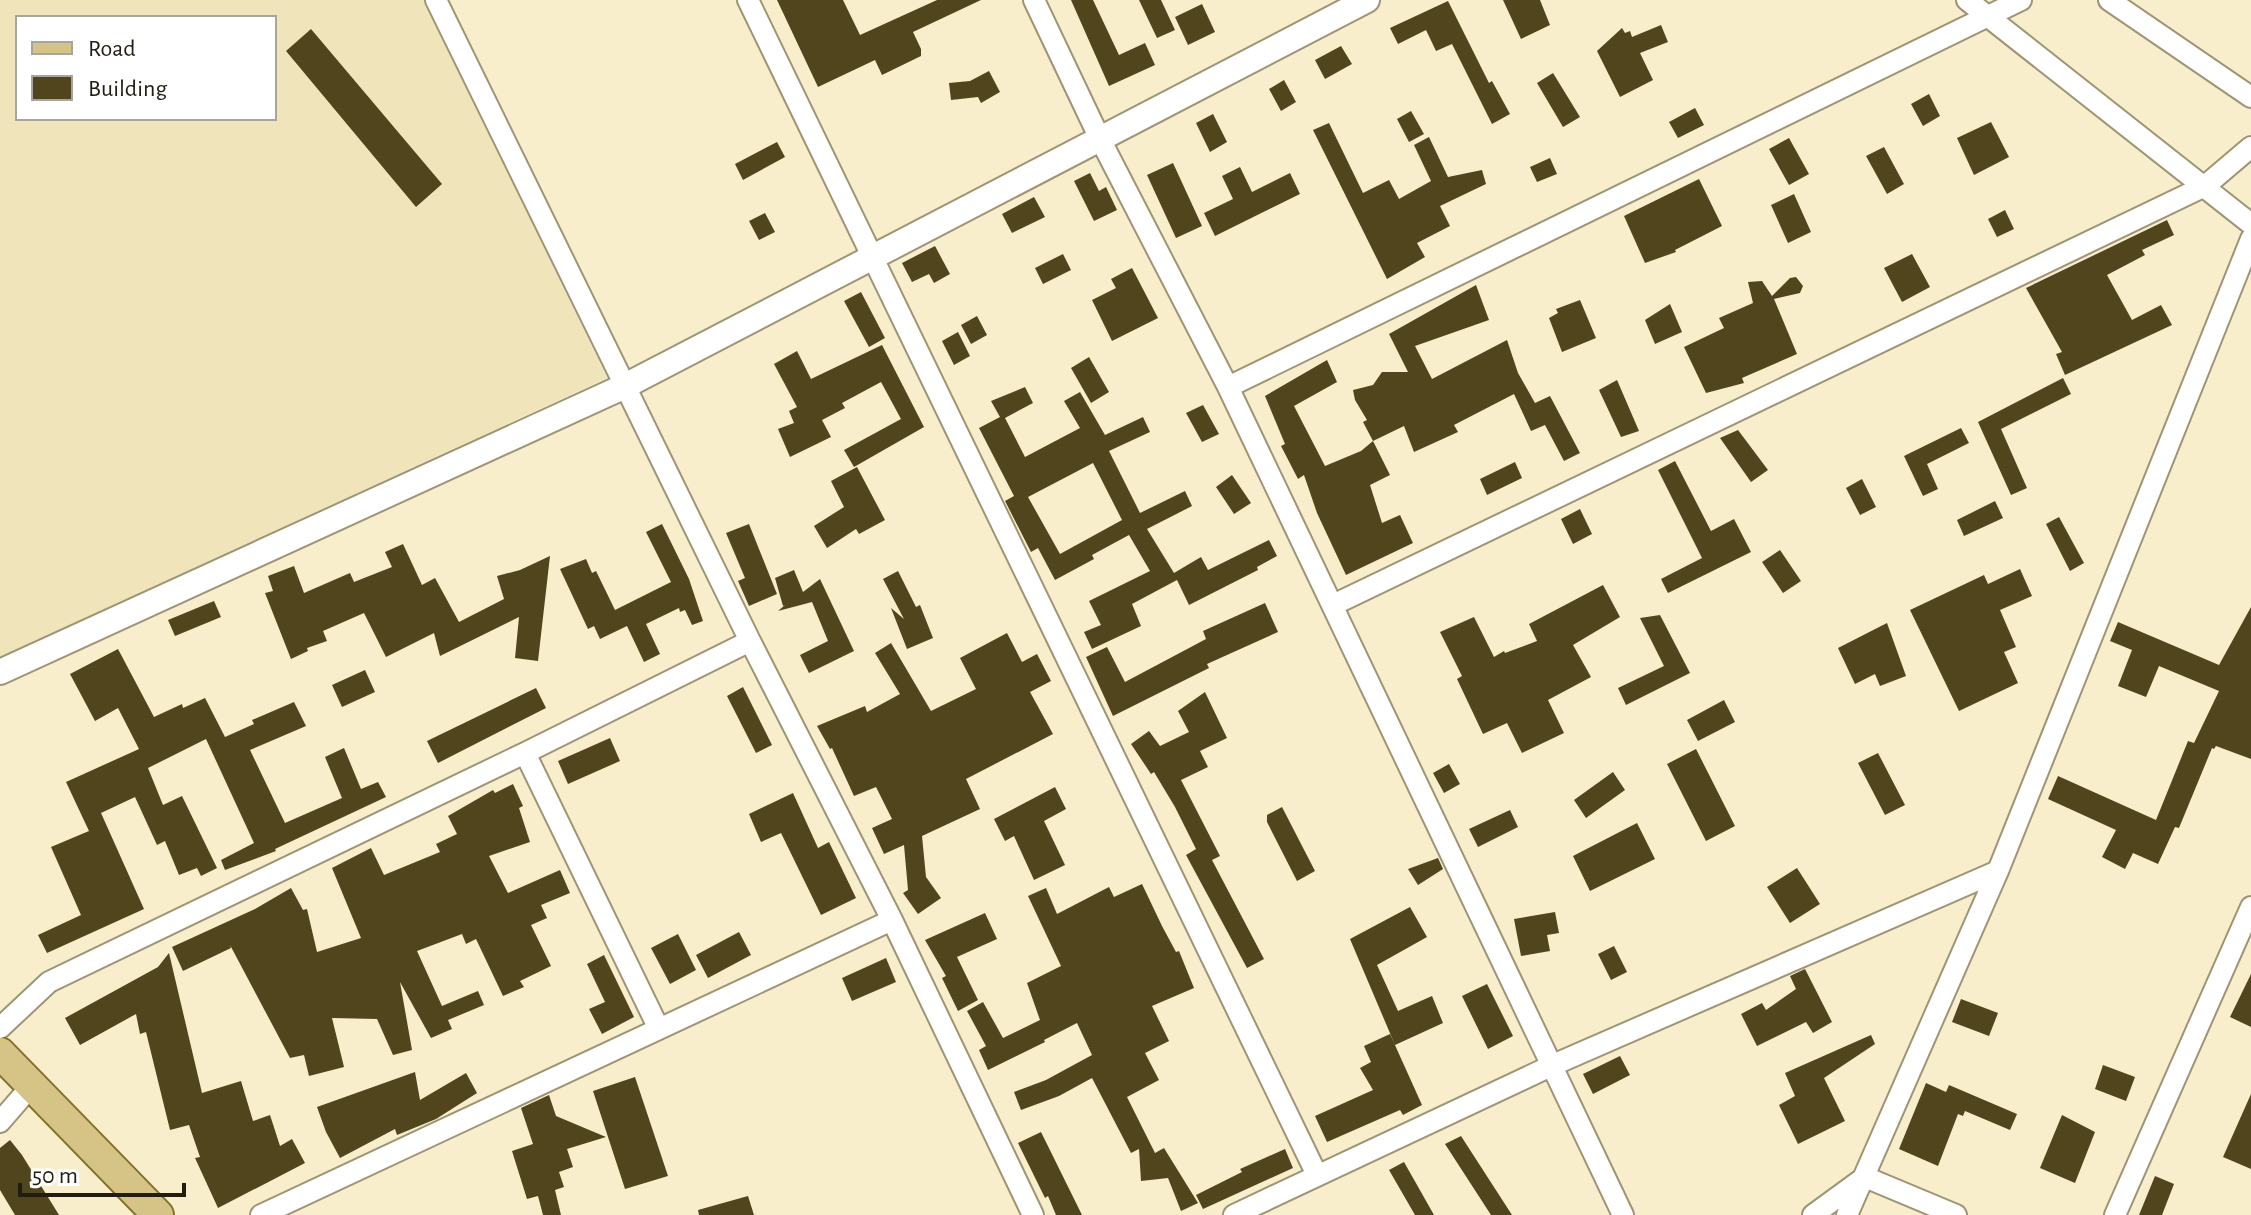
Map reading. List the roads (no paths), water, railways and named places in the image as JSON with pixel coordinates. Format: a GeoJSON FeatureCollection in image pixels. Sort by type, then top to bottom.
{"type":"FeatureCollection","features":[{"type":"Feature","properties":{"kind":"main road"},"geometry":{"type":"LineString","coordinates":[[0,1053],[158,1215]]}},
{"type":"Feature","properties":{"kind":"street"},"geometry":{"type":"LineString","coordinates":[[436,0],[750,641],[892,920],[1033,1215]]}},
{"type":"Feature","properties":{"kind":"street"},"geometry":{"type":"LineString","coordinates":[[748,0],[1317,1175]]}},
{"type":"Feature","properties":{"kind":"street"},"geometry":{"type":"LineString","coordinates":[[1034,0],[1100,139],[1228,387],[1623,1215]]}},
{"type":"Feature","properties":{"kind":"street"},"geometry":{"type":"LineString","coordinates":[[0,672],[625,386],[1367,0]]}},
{"type":"Feature","properties":{"kind":"street"},"geometry":{"type":"LineString","coordinates":[[1967,0],[2251,224]]}},
{"type":"Feature","properties":{"kind":"street"},"geometry":{"type":"LineString","coordinates":[[1228,387],[2021,0]]}},
{"type":"Feature","properties":{"kind":"street"},"geometry":{"type":"LineString","coordinates":[[2109,0],[2251,97]]}},
{"type":"Feature","properties":{"kind":"street"},"geometry":{"type":"LineString","coordinates":[[1333,605],[2205,186],[2251,147]]}},
{"type":"Feature","properties":{"kind":"street"},"geometry":{"type":"LineString","coordinates":[[1847,1215],[1998,871],[2251,239]]}},
{"type":"Feature","properties":{"kind":"street"},"geometry":{"type":"LineString","coordinates":[[0,1028],[49,982],[750,641]]}},
{"type":"Feature","properties":{"kind":"street"},"geometry":{"type":"LineString","coordinates":[[525,753],[659,1029]]}},
{"type":"Feature","properties":{"kind":"street"},"geometry":{"type":"LineString","coordinates":[[1234,1215],[1553,1065],[1998,871]]}},
{"type":"Feature","properties":{"kind":"street"},"geometry":{"type":"LineString","coordinates":[[2115,1215],[2251,907]]}},
{"type":"Feature","properties":{"kind":"street"},"geometry":{"type":"LineString","coordinates":[[261,1215],[892,920]]}},
{"type":"Feature","properties":{"kind":"street"},"geometry":{"type":"LineString","coordinates":[[0,1122],[32,1085]]}},
{"type":"Feature","properties":{"kind":"street"},"geometry":{"type":"LineString","coordinates":[[1813,1215],[1865,1177]]}},
{"type":"Feature","properties":{"kind":"street"},"geometry":{"type":"LineString","coordinates":[[1865,1177],[1956,1215]]}}]}
